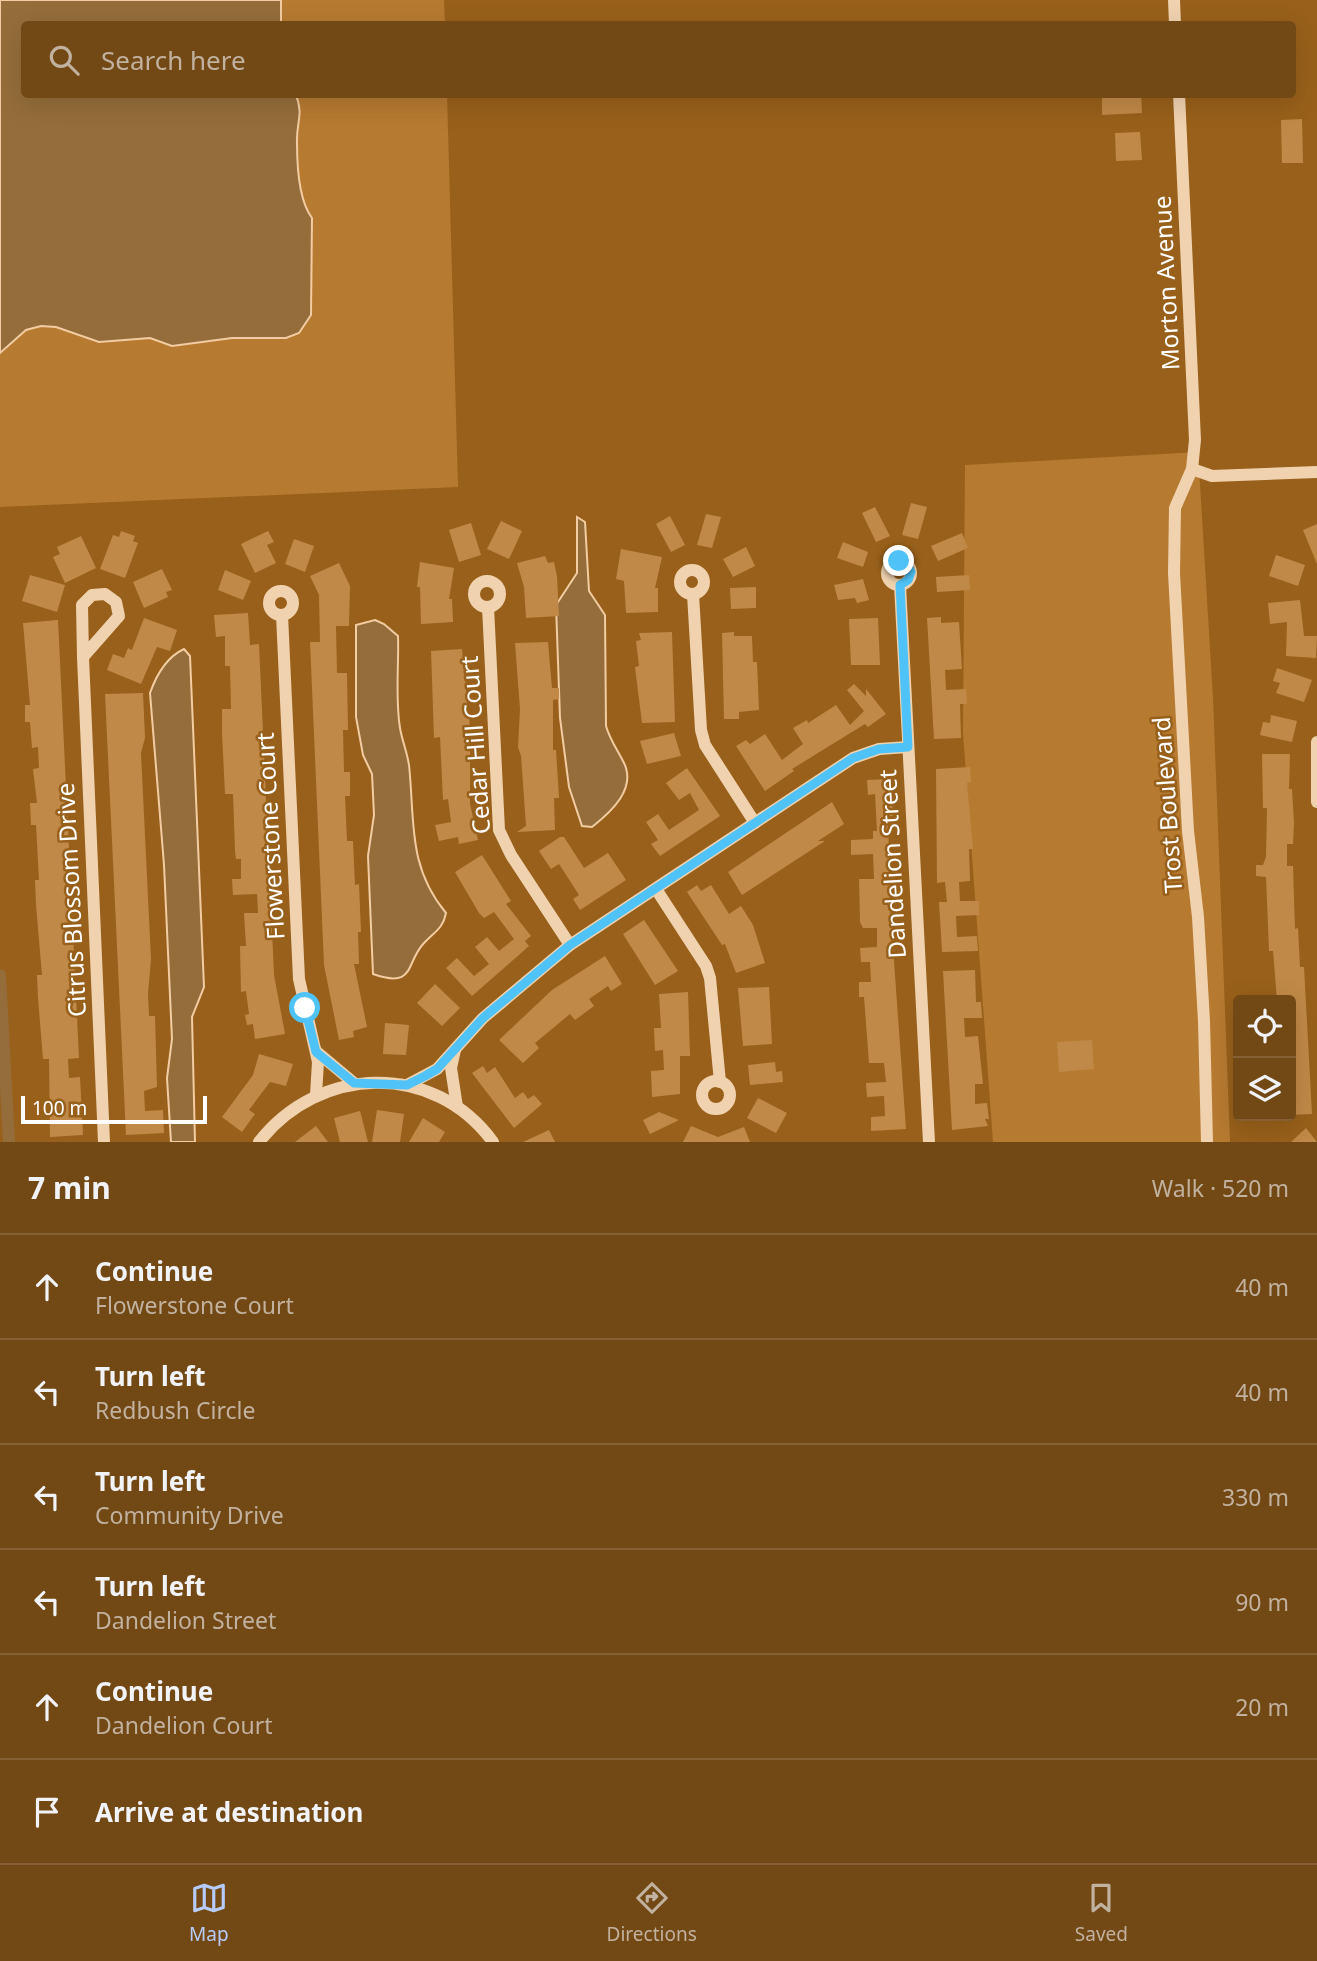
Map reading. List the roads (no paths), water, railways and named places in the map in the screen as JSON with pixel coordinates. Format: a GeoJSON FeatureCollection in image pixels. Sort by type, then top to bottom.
{"type":"FeatureCollection","features":[{"type":"Feature","properties":{"kind":"street"},"geometry":{"type":"LineString","coordinates":[[1174,0],[1175,21]]}},
{"type":"Feature","properties":{"kind":"street","name":"Morton Avenue"},"geometry":{"type":"LineString","coordinates":[[1179,98],[1193,362],[1195,440],[1192,469]]}},
{"type":"Feature","properties":{"kind":"street"},"geometry":{"type":"LineString","coordinates":[[1192,469],[1212,476],[1317,472]]}},
{"type":"Feature","properties":{"kind":"street","name":"Trost Boulevard"},"geometry":{"type":"LineString","coordinates":[[1192,469],[1175,508],[1174,573],[1188,831],[1202,982],[1207,1142]]}},
{"type":"Feature","properties":{"kind":"street","name":"Dandelion Street"},"geometry":{"type":"LineString","coordinates":[[900,585],[929,1142]]}},
{"type":"Feature","properties":{"kind":"street","name":"Citrus Blossom Drive"},"geometry":{"type":"LineString","coordinates":[[83,657],[119,616],[116,602],[105,594],[92,595],[82,605],[83,657],[104,1142]]}},
{"type":"Feature","properties":{"kind":"street"},"geometry":{"type":"LineString","coordinates":[[693,594],[701,730],[705,745],[755,823]]}},
{"type":"Feature","properties":{"kind":"street","name":"Cedar Hill Court"},"geometry":{"type":"LineString","coordinates":[[488,607],[499,830],[511,855],[570,945]]}},
{"type":"Feature","properties":{"kind":"street","name":"Flowerstone Court"},"geometry":{"type":"LineString","coordinates":[[282,615],[299,979],[316,1052],[316,1095]]}},
{"type":"Feature","properties":{"kind":"street"},"geometry":{"type":"LineString","coordinates":[[1317,742],[1317,802]]}},
{"type":"Feature","properties":{"kind":"street"},"geometry":{"type":"LineString","coordinates":[[407,1085],[437,1069],[483,1018],[570,945],[853,758],[879,749],[908,747]]}},
{"type":"Feature","properties":{"kind":"street"},"geometry":{"type":"LineString","coordinates":[[656,889],[702,959],[710,978],[720,1082]]}},
{"type":"Feature","properties":{"kind":"street"},"geometry":{"type":"LineString","coordinates":[[455,1050],[451,1068],[457,1107]]}},
{"type":"Feature","properties":{"kind":"street"},"geometry":{"type":"LineString","coordinates":[[316,1052],[354,1083]]}},
{"type":"Feature","properties":{"kind":"street"},"geometry":{"type":"LineString","coordinates":[[259,1142],[288,1112],[316,1095],[354,1083],[407,1085],[457,1107],[493,1142]]}},
{"type":"Feature","properties":{"kind":"waterway"},"geometry":{"type":"LineString","coordinates":[[0,975],[9,1142]]}}]}
